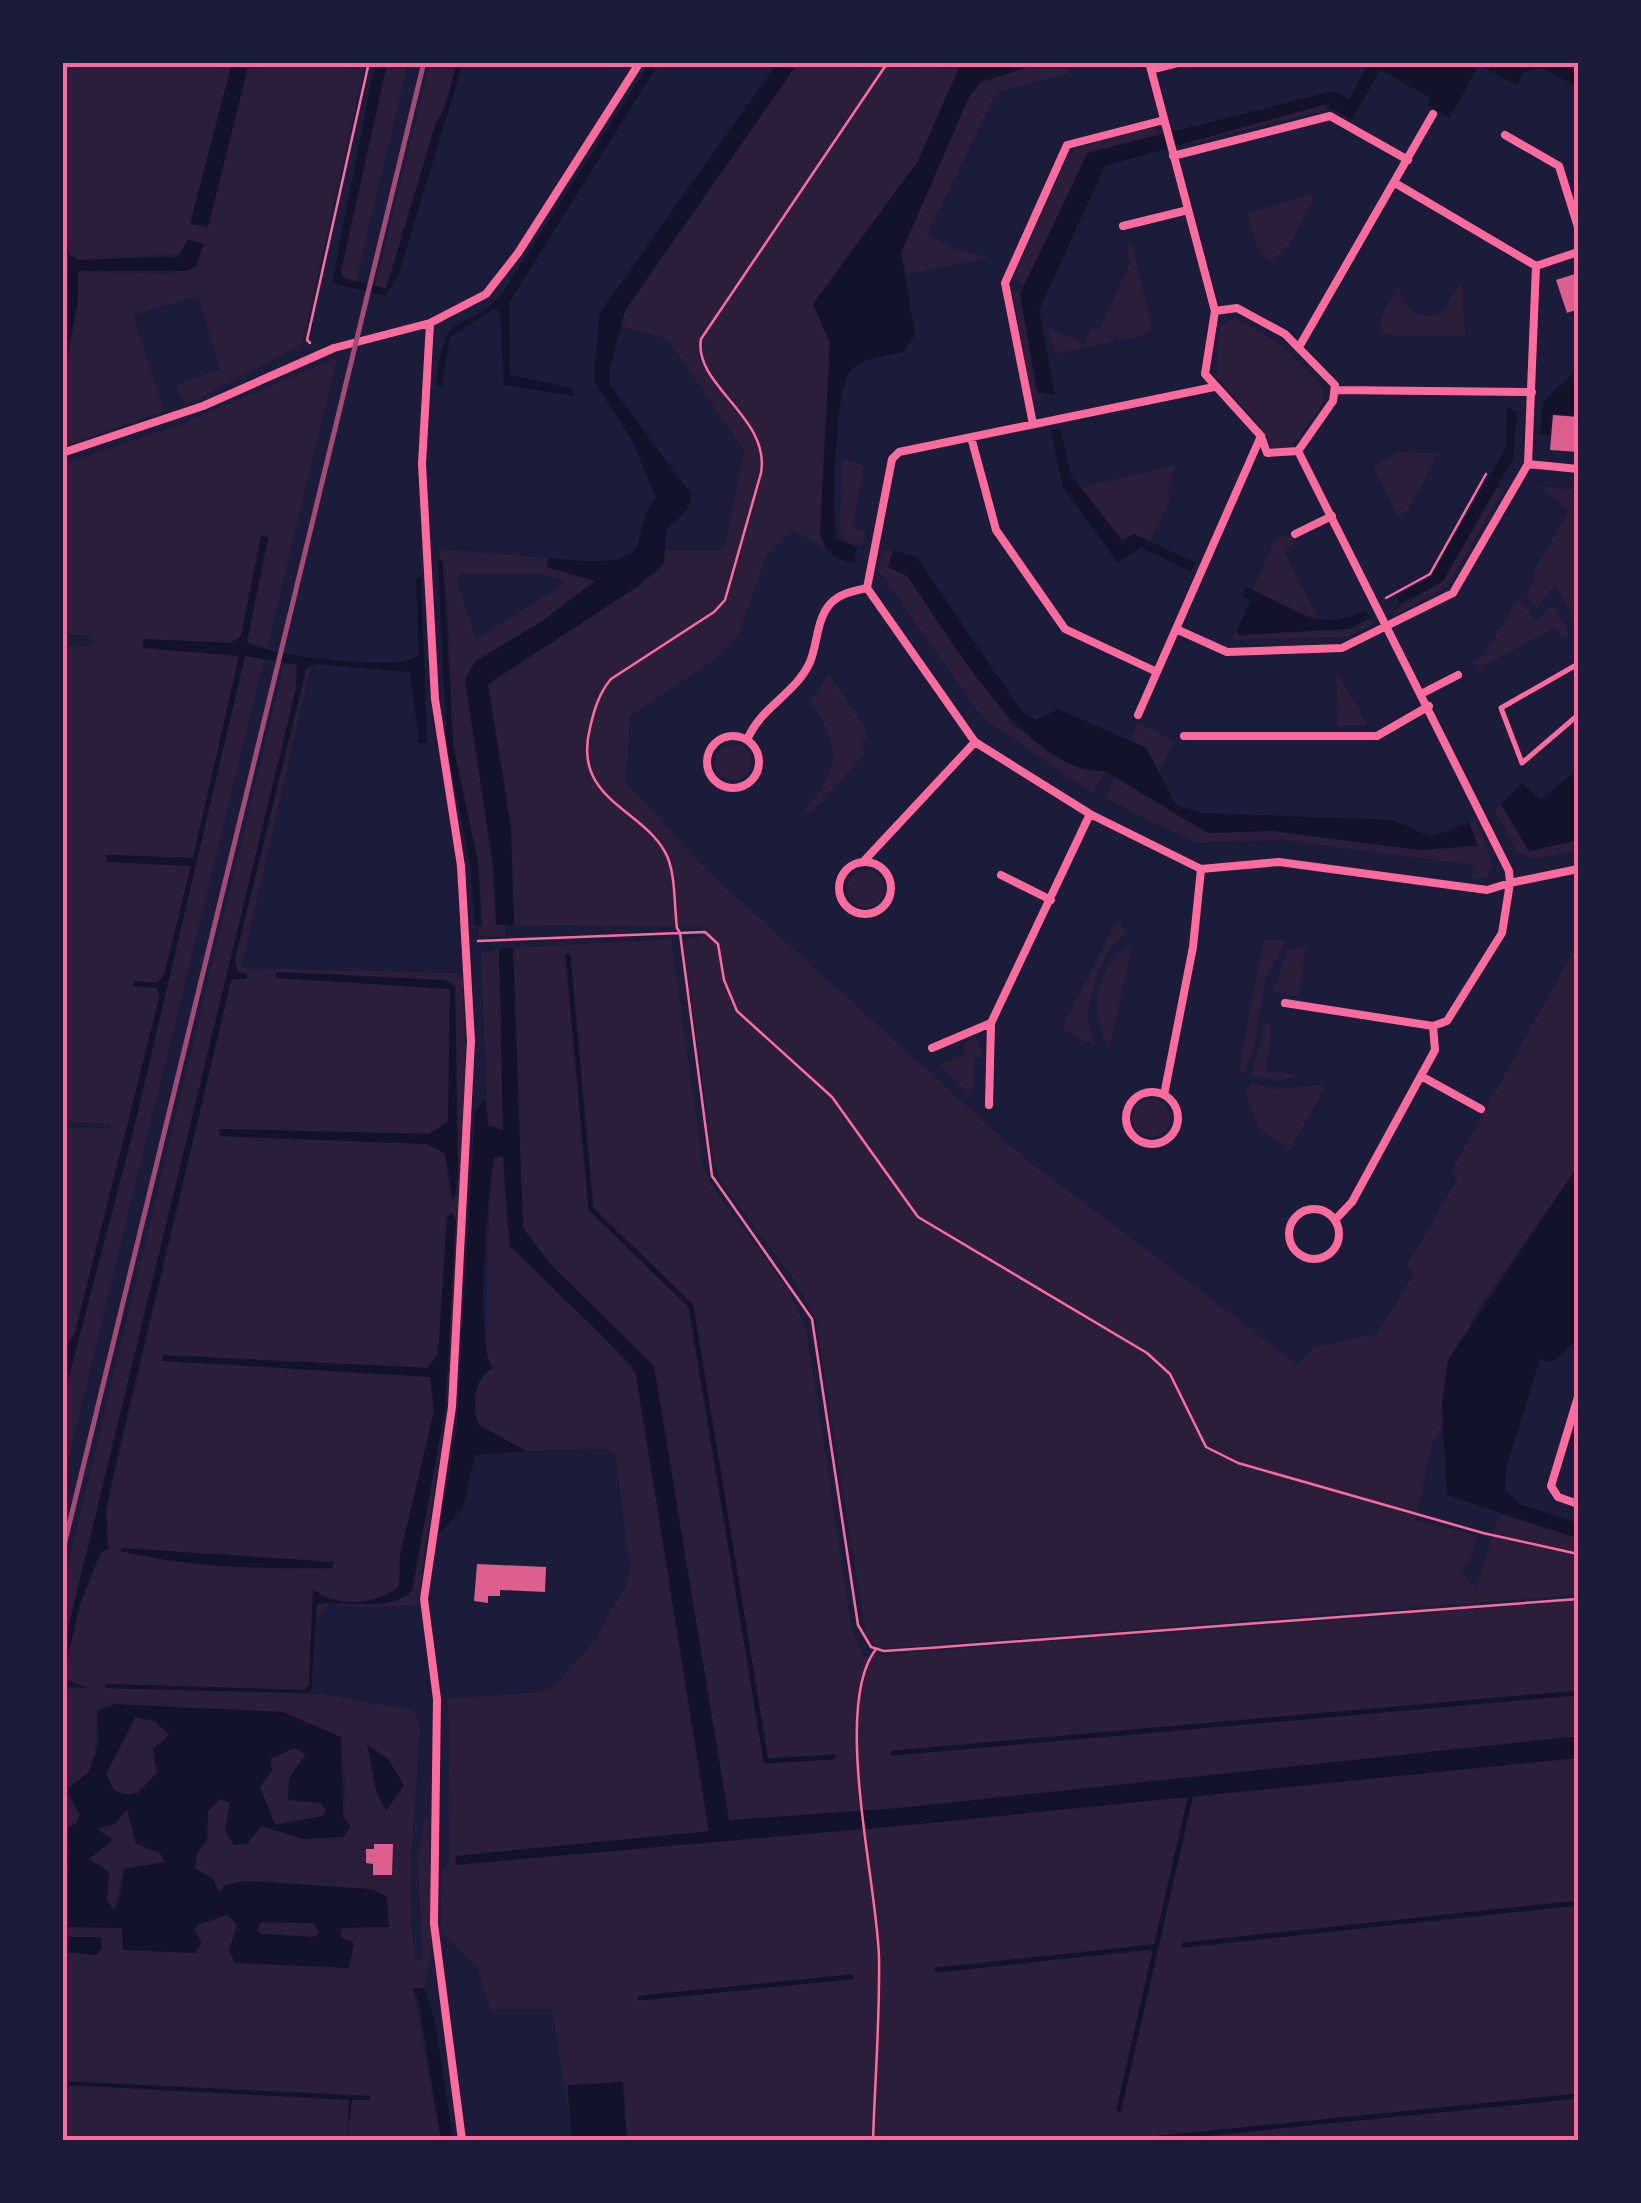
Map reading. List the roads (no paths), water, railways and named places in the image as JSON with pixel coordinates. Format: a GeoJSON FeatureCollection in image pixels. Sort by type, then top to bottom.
{"type":"FeatureCollection","features":[{"type":"Feature","properties":{"kind":"street"},"geometry":{"type":"LineString","coordinates":[[62,453],[203,406],[321,353],[430,323],[486,294],[640,62]]}},
{"type":"Feature","properties":{"kind":"street"},"geometry":{"type":"LineString","coordinates":[[1182,62],[1150,66],[1216,311],[1205,374],[1261,436],[1267,453],[1298,451]]}},
{"type":"Feature","properties":{"kind":"street"},"geometry":{"type":"LineString","coordinates":[[1299,347],[1434,114]]}},
{"type":"Feature","properties":{"kind":"street"},"geometry":{"type":"LineString","coordinates":[[1173,153],[1330,116],[1408,160]]}},
{"type":"Feature","properties":{"kind":"street"},"geometry":{"type":"LineString","coordinates":[[1033,424],[1005,282],[1068,145],[1164,120]]}},
{"type":"Feature","properties":{"kind":"street"},"geometry":{"type":"LineString","coordinates":[[1505,135],[1559,166],[1578,227]]}},
{"type":"Feature","properties":{"kind":"street"},"geometry":{"type":"LineString","coordinates":[[1395,182],[1536,266],[1578,252]]}},
{"type":"Feature","properties":{"kind":"street"},"geometry":{"type":"LineString","coordinates":[[1124,226],[1188,210]]}},
{"type":"Feature","properties":{"kind":"street"},"geometry":{"type":"LineString","coordinates":[[1176,629],[1227,652],[1342,648],[1453,593],[1528,464],[1536,266]]}},
{"type":"Feature","properties":{"kind":"street"},"geometry":{"type":"LineString","coordinates":[[1216,311],[1237,308],[1299,347],[1335,390],[1532,392]]}},
{"type":"Feature","properties":{"kind":"street"},"geometry":{"type":"LineString","coordinates":[[430,323],[422,464],[434,680],[467,942],[470,1094],[452,1407],[424,1599],[437,1700],[434,1924],[462,2140]]}},
{"type":"Feature","properties":{"kind":"street"},"geometry":{"type":"LineString","coordinates":[[1214,387],[900,452],[892,459],[867,588],[975,742],[1090,814],[1201,869],[1279,862],[1488,890],[1578,869]]}},
{"type":"Feature","properties":{"kind":"street"},"geometry":{"type":"LineString","coordinates":[[1298,451],[1333,401],[1335,390]]}},
{"type":"Feature","properties":{"kind":"street"},"geometry":{"type":"LineString","coordinates":[[1138,715],[1261,436]]}},
{"type":"Feature","properties":{"kind":"street"},"geometry":{"type":"LineString","coordinates":[[970,437],[996,530],[1066,629],[1156,672]]}},
{"type":"Feature","properties":{"kind":"street"},"geometry":{"type":"LineString","coordinates":[[1286,1003],[1433,1026],[1456,1012],[1502,933],[1510,883],[1509,871],[1429,706],[1298,451]]}},
{"type":"Feature","properties":{"kind":"street"},"geometry":{"type":"LineString","coordinates":[[1528,464],[1578,469]]}},
{"type":"Feature","properties":{"kind":"street"},"geometry":{"type":"LineString","coordinates":[[1294,534],[1332,516]]}},
{"type":"Feature","properties":{"kind":"street"},"geometry":{"type":"LineString","coordinates":[[747,740],[756,718],[787,693],[810,662],[828,607],[838,596],[867,588]]}},
{"type":"Feature","properties":{"kind":"street"},"geometry":{"type":"LineString","coordinates":[[1578,664],[1501,708],[1522,763],[1578,716]]}},
{"type":"Feature","properties":{"kind":"street"},"geometry":{"type":"LineString","coordinates":[[1422,693],[1458,675]]}},
{"type":"Feature","properties":{"kind":"street"},"geometry":{"type":"LineString","coordinates":[[1184,736],[1377,736],[1429,706]]}},
{"type":"Feature","properties":{"kind":"street"},"geometry":{"type":"LineString","coordinates":[[724,737],[747,740],[757,752],[758,770],[744,785],[723,785],[709,770],[710,750],[724,737]]}},
{"type":"Feature","properties":{"kind":"street"},"geometry":{"type":"LineString","coordinates":[[862,862],[881,867],[891,882],[884,907],[868,914],[848,908],[839,891],[844,872],[862,862],[975,742]]}},
{"type":"Feature","properties":{"kind":"street"},"geometry":{"type":"LineString","coordinates":[[989,1105],[991,1023],[1090,814]]}},
{"type":"Feature","properties":{"kind":"street"},"geometry":{"type":"LineString","coordinates":[[1164,1095],[1152,1092],[1131,1102],[1126,1122],[1136,1138],[1156,1144],[1172,1135],[1178,1114],[1164,1095],[1193,947],[1201,869]]}},
{"type":"Feature","properties":{"kind":"street"},"geometry":{"type":"LineString","coordinates":[[1001,875],[1051,900]]}},
{"type":"Feature","properties":{"kind":"street"},"geometry":{"type":"LineString","coordinates":[[932,1048],[991,1023]]}},
{"type":"Feature","properties":{"kind":"street"},"geometry":{"type":"LineString","coordinates":[[1335,1220],[1352,1202],[1436,1050],[1433,1026]]}},
{"type":"Feature","properties":{"kind":"street"},"geometry":{"type":"LineString","coordinates":[[1421,1076],[1481,1109]]}},
{"type":"Feature","properties":{"kind":"street"},"geometry":{"type":"LineString","coordinates":[[1304,1210],[1325,1211],[1335,1220],[1339,1237],[1324,1257],[1305,1258],[1290,1244],[1290,1223],[1304,1210]]}},
{"type":"Feature","properties":{"kind":"street"},"geometry":{"type":"LineString","coordinates":[[1578,1396],[1551,1486],[1558,1498],[1578,1504]]}},
{"type":"Feature","properties":{"kind":"waterway"},"geometry":{"type":"LineString","coordinates":[[568,956],[591,1209],[691,1306],[766,1761],[833,1757]]}},
{"type":"Feature","properties":{"kind":"waterway"},"geometry":{"type":"LineString","coordinates":[[893,1753],[1578,1693]]}},
{"type":"Feature","properties":{"kind":"waterway"},"geometry":{"type":"LineString","coordinates":[[1119,2109],[1191,1794]]}},
{"type":"Feature","properties":{"kind":"waterway"},"geometry":{"type":"LineString","coordinates":[[1184,1945],[1578,1903]]}},
{"type":"Feature","properties":{"kind":"waterway"},"geometry":{"type":"LineString","coordinates":[[937,1970],[1153,1947]]}},
{"type":"Feature","properties":{"kind":"waterway"},"geometry":{"type":"LineString","coordinates":[[640,1998],[851,1977]]}},
{"type":"Feature","properties":{"kind":"waterway"},"geometry":{"type":"LineString","coordinates":[[1142,2140],[1578,2096]]}},
{"type":"Feature","properties":{"kind":"railway"},"geometry":{"type":"LineString","coordinates":[[62,1554],[424,62]]}}]}
